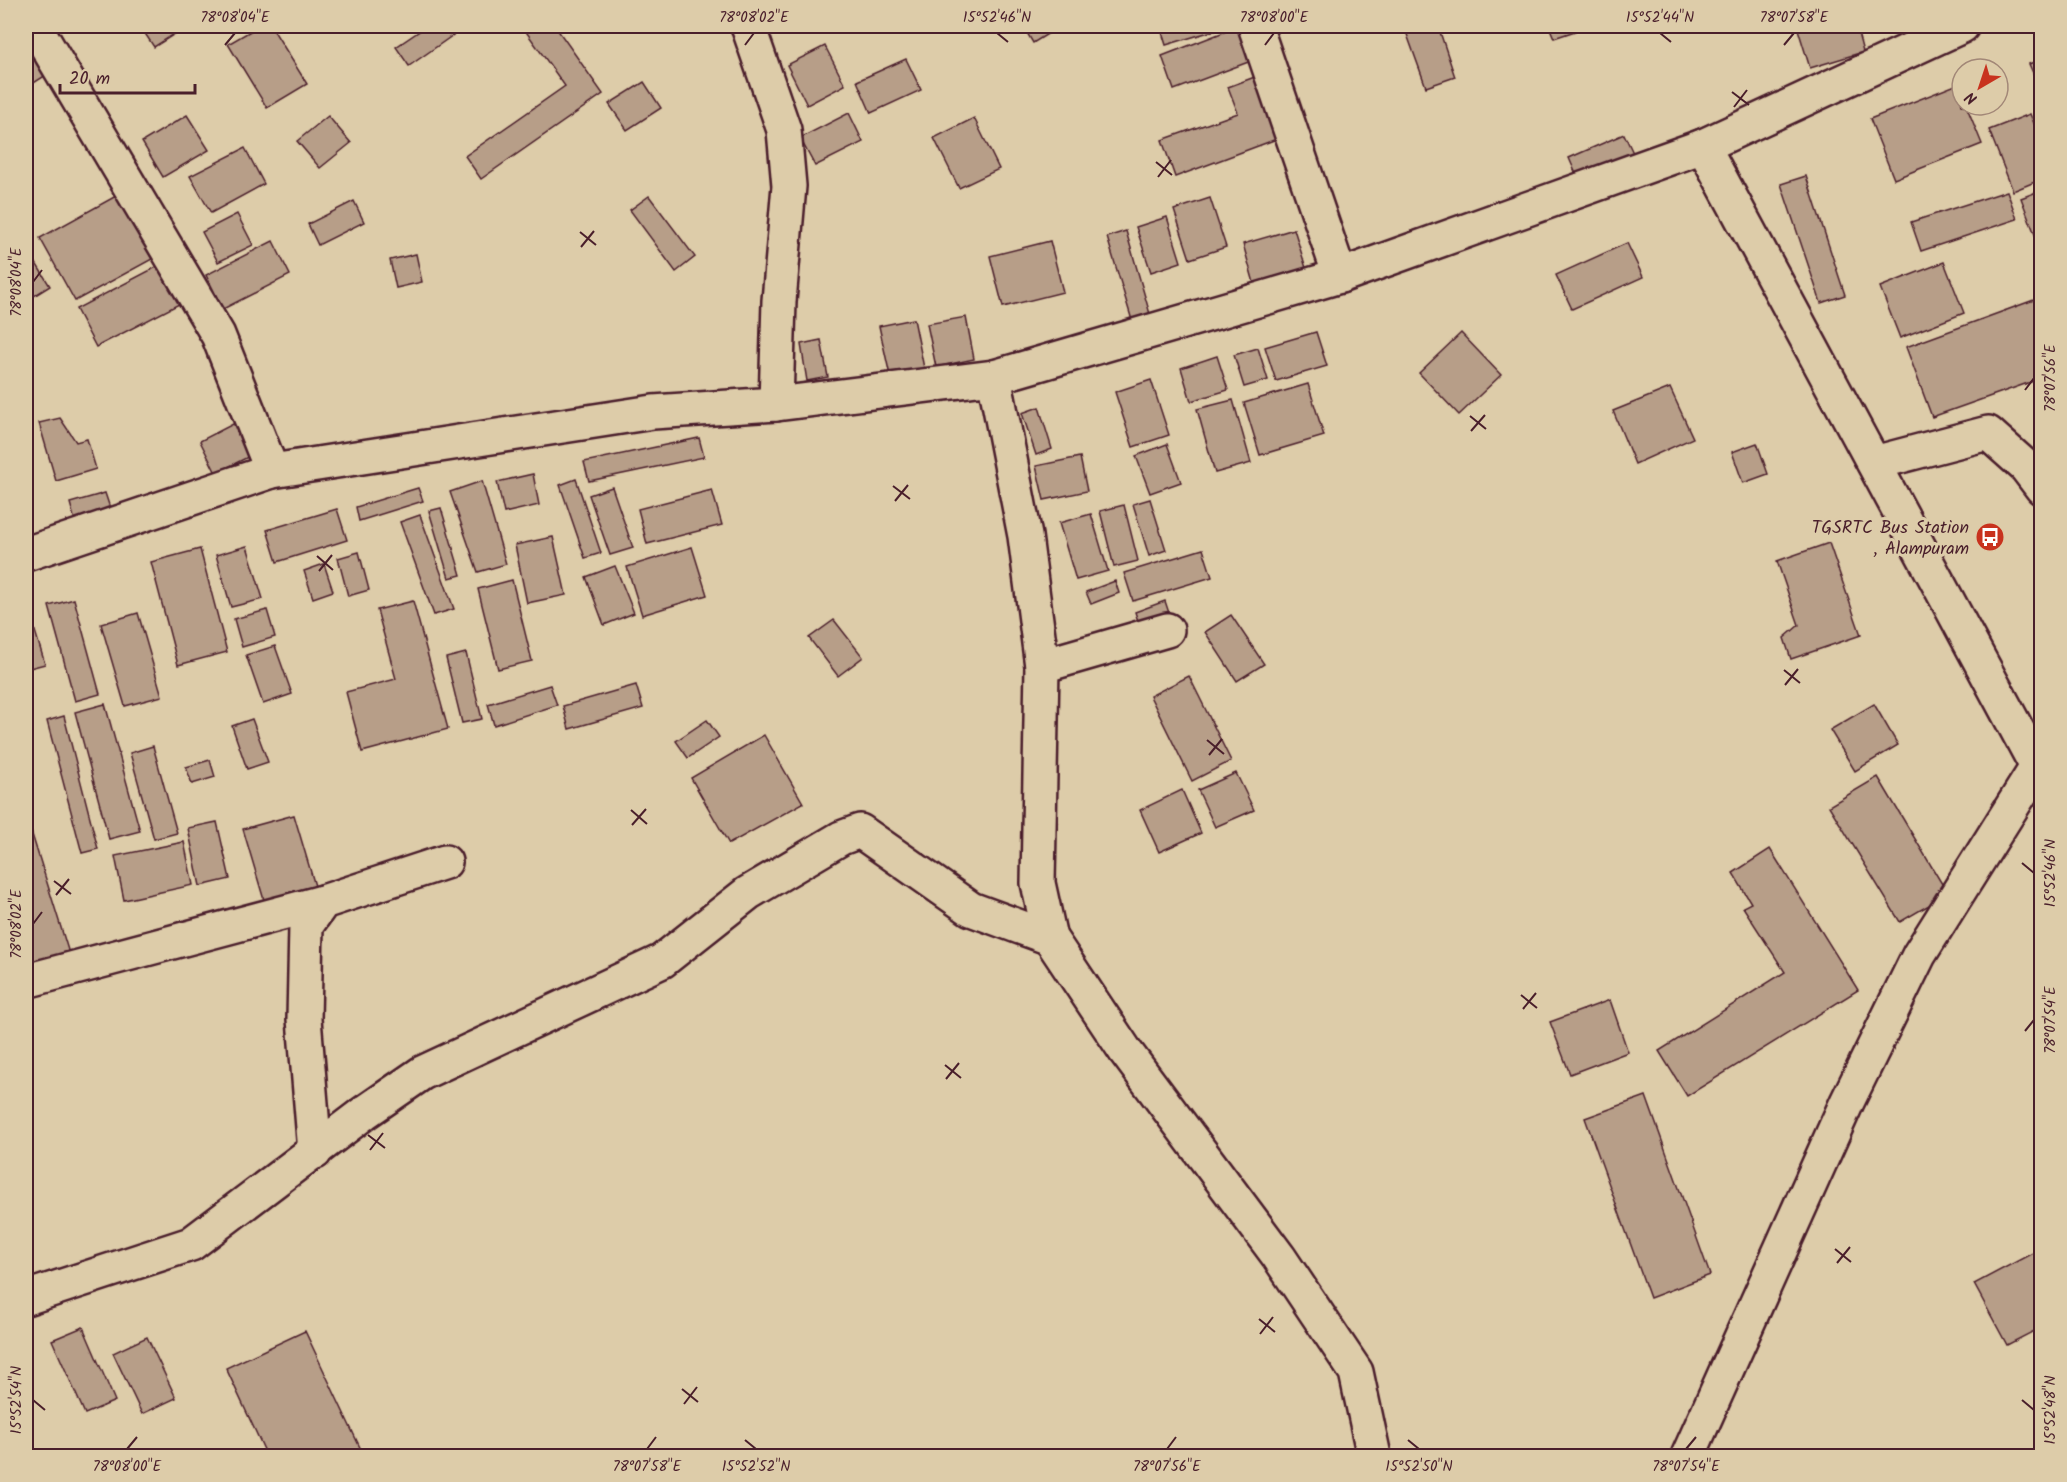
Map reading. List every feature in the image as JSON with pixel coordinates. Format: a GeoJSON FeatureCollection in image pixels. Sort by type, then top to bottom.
{"type":"FeatureCollection","features":[{"type":"Feature","properties":{"kind":"street"},"geometry":{"type":"LineString","coordinates":[[35,26],[218,335],[272,471]]}},
{"type":"Feature","properties":{"kind":"street"},"geometry":{"type":"LineString","coordinates":[[748,26],[784,130],[789,186],[779,301],[776,404]]}},
{"type":"Feature","properties":{"kind":"street"},"geometry":{"type":"LineString","coordinates":[[1255,26],[1340,276]]}},
{"type":"Feature","properties":{"kind":"street"},"geometry":{"type":"LineString","coordinates":[[26,554],[272,471],[653,412],[776,404],[994,377],[1340,276],[1703,146],[1962,26]]}},
{"type":"Feature","properties":{"kind":"street"},"geometry":{"type":"LineString","coordinates":[[1688,1456],[1847,1102],[1919,955],[2040,766],[1703,146]]}},
{"type":"Feature","properties":{"kind":"street"},"geometry":{"type":"LineString","coordinates":[[994,377],[1025,536],[1042,666],[1038,883],[1050,938],[1126,1052],[1279,1257],[1356,1372],[1374,1456]]}},
{"type":"Feature","properties":{"kind":"street"},"geometry":{"type":"LineString","coordinates":[[1874,463],[1988,433],[2026,467],[2042,488]]}},
{"type":"Feature","properties":{"kind":"street"},"geometry":{"type":"LineString","coordinates":[[1042,666],[1167,630]]}},
{"type":"Feature","properties":{"kind":"street"},"geometry":{"type":"LineString","coordinates":[[26,1298],[191,1244],[364,1113],[422,1073],[662,961],[748,893],[841,838],[860,831],[971,909],[1050,938]]}},
{"type":"Feature","properties":{"kind":"street"},"geometry":{"type":"LineString","coordinates":[[26,981],[323,902],[445,862]]}},
{"type":"Feature","properties":{"kind":"street"},"geometry":{"type":"LineString","coordinates":[[315,1152],[304,1019],[306,926],[323,902]]}},
{"type":"Feature","properties":{"kind":"building"},"geometry":{"type":"Polygon","coordinates":[[[140,26],[182,26],[184,28],[154,47],[140,26]]]}},
{"type":"Feature","properties":{"kind":"building"},"geometry":{"type":"Polygon","coordinates":[[[259,26],[271,26],[307,84],[267,108],[228,44],[259,26]]]}},
{"type":"Feature","properties":{"kind":"building"},"geometry":{"type":"Polygon","coordinates":[[[427,26],[466,26],[409,66],[396,47],[427,26]]]}},
{"type":"Feature","properties":{"kind":"building"},"geometry":{"type":"Polygon","coordinates":[[[522,26],[555,26],[603,94],[481,179],[465,156],[565,86],[522,26]]]}},
{"type":"Feature","properties":{"kind":"building"},"geometry":{"type":"Polygon","coordinates":[[[1023,26],[1051,26],[1054,30],[1033,43],[1023,26]]]}},
{"type":"Feature","properties":{"kind":"building"},"geometry":{"type":"Polygon","coordinates":[[[1160,26],[1229,26],[1166,45],[1160,26]]]}},
{"type":"Feature","properties":{"kind":"building"},"geometry":{"type":"Polygon","coordinates":[[[1404,26],[1438,26],[1455,77],[1426,87],[1404,26]]]}},
{"type":"Feature","properties":{"kind":"building"},"geometry":{"type":"Polygon","coordinates":[[[1549,26],[1573,26],[1575,31],[1554,38],[1549,26]]]}},
{"type":"Feature","properties":{"kind":"building"},"geometry":{"type":"Polygon","coordinates":[[[1797,26],[1856,26],[1863,52],[1810,68],[1797,26]]]}},
{"type":"Feature","properties":{"kind":"building"},"geometry":{"type":"Polygon","coordinates":[[[1237,27],[1251,61],[1174,90],[1162,56],[1237,27]]]}},
{"type":"Feature","properties":{"kind":"building"},"geometry":{"type":"Polygon","coordinates":[[[26,29],[51,72],[26,88],[26,29]]]}},
{"type":"Feature","properties":{"kind":"building"},"geometry":{"type":"Polygon","coordinates":[[[825,46],[845,85],[807,105],[787,65],[825,46]]]}},
{"type":"Feature","properties":{"kind":"building"},"geometry":{"type":"Polygon","coordinates":[[[906,59],[921,90],[871,113],[857,81],[906,59]]]}},
{"type":"Feature","properties":{"kind":"building"},"geometry":{"type":"Polygon","coordinates":[[[2042,59],[2042,93],[2029,64],[2042,59]]]}},
{"type":"Feature","properties":{"kind":"building"},"geometry":{"type":"Polygon","coordinates":[[[1260,75],[1282,137],[1175,177],[1162,140],[1238,113],[1228,87],[1260,75]]]}},
{"type":"Feature","properties":{"kind":"building"},"geometry":{"type":"Polygon","coordinates":[[[644,82],[661,108],[627,130],[609,104],[644,82]]]}},
{"type":"Feature","properties":{"kind":"building"},"geometry":{"type":"Polygon","coordinates":[[[1950,87],[1950,117],[1971,117],[1982,144],[1894,179],[1870,119],[1950,87]]]}},
{"type":"Feature","properties":{"kind":"building"},"geometry":{"type":"Polygon","coordinates":[[[849,113],[863,142],[815,166],[800,138],[849,113]]]}},
{"type":"Feature","properties":{"kind":"building"},"geometry":{"type":"Polygon","coordinates":[[[2030,114],[2042,142],[2042,179],[2013,191],[1989,130],[2030,114]]]}},
{"type":"Feature","properties":{"kind":"building"},"geometry":{"type":"Polygon","coordinates":[[[187,115],[209,150],[163,177],[142,142],[187,115]]]}},
{"type":"Feature","properties":{"kind":"building"},"geometry":{"type":"Polygon","coordinates":[[[328,116],[351,143],[320,168],[297,141],[328,116]]]}},
{"type":"Feature","properties":{"kind":"building"},"geometry":{"type":"Polygon","coordinates":[[[974,118],[999,169],[959,188],[934,138],[974,118]]]}},
{"type":"Feature","properties":{"kind":"building"},"geometry":{"type":"Polygon","coordinates":[[[1624,134],[1635,157],[1579,181],[1569,158],[1624,134]]]}},
{"type":"Feature","properties":{"kind":"building"},"geometry":{"type":"Polygon","coordinates":[[[245,148],[264,184],[211,213],[190,176],[245,148]]]}},
{"type":"Feature","properties":{"kind":"building"},"geometry":{"type":"Polygon","coordinates":[[[1806,176],[1845,295],[1821,303],[1781,184],[1806,176]]]}},
{"type":"Feature","properties":{"kind":"building"},"geometry":{"type":"Polygon","coordinates":[[[2042,190],[2042,253],[2021,198],[2042,190]]]}},
{"type":"Feature","properties":{"kind":"building"},"geometry":{"type":"Polygon","coordinates":[[[2007,191],[2017,219],[1921,251],[1911,222],[2007,191]]]}},
{"type":"Feature","properties":{"kind":"building"},"geometry":{"type":"Polygon","coordinates":[[[116,196],[152,259],[75,301],[40,238],[116,196]]]}},
{"type":"Feature","properties":{"kind":"building"},"geometry":{"type":"Polygon","coordinates":[[[649,196],[695,257],[676,272],[630,210],[649,196]]]}},
{"type":"Feature","properties":{"kind":"building"},"geometry":{"type":"Polygon","coordinates":[[[1210,198],[1226,247],[1190,259],[1174,210],[1210,198]]]}},
{"type":"Feature","properties":{"kind":"building"},"geometry":{"type":"Polygon","coordinates":[[[354,201],[364,222],[318,245],[308,224],[354,201]]]}},
{"type":"Feature","properties":{"kind":"building"},"geometry":{"type":"Polygon","coordinates":[[[237,214],[253,245],[218,262],[202,232],[237,214]]]}},
{"type":"Feature","properties":{"kind":"building"},"geometry":{"type":"Polygon","coordinates":[[[1167,217],[1181,262],[1151,272],[1136,227],[1167,217]]]}},
{"type":"Feature","properties":{"kind":"building"},"geometry":{"type":"Polygon","coordinates":[[[1294,229],[1306,268],[1254,283],[1243,244],[1294,229]]]}},
{"type":"Feature","properties":{"kind":"building"},"geometry":{"type":"Polygon","coordinates":[[[1126,231],[1152,321],[1134,327],[1107,237],[1126,231]]]}},
{"type":"Feature","properties":{"kind":"building"},"geometry":{"type":"Polygon","coordinates":[[[273,241],[290,275],[223,309],[206,275],[273,241]]]}},
{"type":"Feature","properties":{"kind":"building"},"geometry":{"type":"Polygon","coordinates":[[[1050,241],[1063,292],[1003,307],[990,256],[1050,241]]]}},
{"type":"Feature","properties":{"kind":"building"},"geometry":{"type":"Polygon","coordinates":[[[1627,243],[1643,277],[1572,309],[1556,275],[1627,243]]]}},
{"type":"Feature","properties":{"kind":"building"},"geometry":{"type":"Polygon","coordinates":[[[26,247],[50,286],[26,301],[26,247]]]}},
{"type":"Feature","properties":{"kind":"building"},"geometry":{"type":"Polygon","coordinates":[[[416,254],[422,282],[396,288],[390,260],[416,254]]]}},
{"type":"Feature","properties":{"kind":"building"},"geometry":{"type":"Polygon","coordinates":[[[1944,262],[1964,313],[1900,338],[1880,287],[1944,262]]]}},
{"type":"Feature","properties":{"kind":"building"},"geometry":{"type":"Polygon","coordinates":[[[164,263],[185,301],[96,347],[76,309],[164,263]]]}},
{"type":"Feature","properties":{"kind":"building"},"geometry":{"type":"Polygon","coordinates":[[[2042,297],[2042,378],[1932,417],[1906,347],[2042,297]]]}},
{"type":"Feature","properties":{"kind":"building"},"geometry":{"type":"Polygon","coordinates":[[[966,317],[974,359],[936,367],[927,324],[966,317]]]}},
{"type":"Feature","properties":{"kind":"building"},"geometry":{"type":"Polygon","coordinates":[[[914,319],[925,373],[891,380],[879,326],[914,319]]]}},
{"type":"Feature","properties":{"kind":"building"},"geometry":{"type":"Polygon","coordinates":[[[1316,332],[1327,366],[1276,381],[1265,347],[1316,332]]]}},
{"type":"Feature","properties":{"kind":"building"},"geometry":{"type":"Polygon","coordinates":[[[1461,333],[1501,375],[1459,415],[1419,373],[1461,333]]]}},
{"type":"Feature","properties":{"kind":"building"},"geometry":{"type":"Polygon","coordinates":[[[821,340],[828,377],[807,381],[801,344],[821,340]]]}},
{"type":"Feature","properties":{"kind":"building"},"geometry":{"type":"Polygon","coordinates":[[[1258,348],[1268,380],[1244,387],[1234,355],[1258,348]]]}},
{"type":"Feature","properties":{"kind":"building"},"geometry":{"type":"Polygon","coordinates":[[[1217,356],[1228,390],[1191,401],[1181,368],[1217,356]]]}},
{"type":"Feature","properties":{"kind":"building"},"geometry":{"type":"Polygon","coordinates":[[[1151,380],[1169,435],[1133,447],[1115,392],[1151,380]]]}},
{"type":"Feature","properties":{"kind":"building"},"geometry":{"type":"Polygon","coordinates":[[[1308,384],[1324,436],[1260,455],[1244,403],[1308,384]]]}},
{"type":"Feature","properties":{"kind":"building"},"geometry":{"type":"Polygon","coordinates":[[[1670,388],[1693,438],[1635,464],[1613,411],[1670,388]]]}},
{"type":"Feature","properties":{"kind":"building"},"geometry":{"type":"Polygon","coordinates":[[[1233,400],[1251,463],[1215,473],[1197,409],[1233,400]]]}},
{"type":"Feature","properties":{"kind":"building"},"geometry":{"type":"Polygon","coordinates":[[[1039,407],[1052,449],[1036,455],[1022,413],[1039,407]]]}},
{"type":"Feature","properties":{"kind":"building"},"geometry":{"type":"Polygon","coordinates":[[[60,418],[76,442],[87,439],[96,469],[56,481],[39,423],[60,418]]]}},
{"type":"Feature","properties":{"kind":"building"},"geometry":{"type":"Polygon","coordinates":[[[235,423],[252,455],[216,473],[200,441],[235,423]]]}},
{"type":"Feature","properties":{"kind":"building"},"geometry":{"type":"Polygon","coordinates":[[[699,438],[704,457],[589,481],[584,462],[699,438]]]}},
{"type":"Feature","properties":{"kind":"building"},"geometry":{"type":"Polygon","coordinates":[[[1757,443],[1768,474],[1743,483],[1732,452],[1757,443]]]}},
{"type":"Feature","properties":{"kind":"building"},"geometry":{"type":"Polygon","coordinates":[[[1167,444],[1181,482],[1150,493],[1136,456],[1167,444]]]}},
{"type":"Feature","properties":{"kind":"building"},"geometry":{"type":"Polygon","coordinates":[[[1080,457],[1087,491],[1044,500],[1036,466],[1080,457]]]}},
{"type":"Feature","properties":{"kind":"building"},"geometry":{"type":"Polygon","coordinates":[[[533,474],[539,505],[504,513],[497,482],[533,474]]]}},
{"type":"Feature","properties":{"kind":"building"},"geometry":{"type":"Polygon","coordinates":[[[576,479],[601,553],[585,558],[560,485],[576,479]]]}},
{"type":"Feature","properties":{"kind":"building"},"geometry":{"type":"Polygon","coordinates":[[[482,481],[506,564],[478,572],[450,492],[482,481]]]}},
{"type":"Feature","properties":{"kind":"building"},"geometry":{"type":"Polygon","coordinates":[[[612,487],[633,548],[610,555],[589,495],[612,487]]]}},
{"type":"Feature","properties":{"kind":"building"},"geometry":{"type":"Polygon","coordinates":[[[418,488],[423,501],[359,521],[356,507],[418,488]]]}},
{"type":"Feature","properties":{"kind":"building"},"geometry":{"type":"Polygon","coordinates":[[[712,490],[722,525],[647,544],[638,509],[712,490]]]}},
{"type":"Feature","properties":{"kind":"building"},"geometry":{"type":"Polygon","coordinates":[[[105,493],[111,511],[75,521],[70,503],[105,493]]]}},
{"type":"Feature","properties":{"kind":"building"},"geometry":{"type":"Polygon","coordinates":[[[1150,499],[1166,550],[1149,556],[1133,504],[1150,499]]]}},
{"type":"Feature","properties":{"kind":"building"},"geometry":{"type":"Polygon","coordinates":[[[1124,505],[1138,561],[1114,567],[1100,511],[1124,505]]]}},
{"type":"Feature","properties":{"kind":"building"},"geometry":{"type":"Polygon","coordinates":[[[441,508],[461,575],[449,578],[429,511],[441,508]]]}},
{"type":"Feature","properties":{"kind":"building"},"geometry":{"type":"Polygon","coordinates":[[[337,509],[347,540],[277,562],[267,530],[337,509]]]}},
{"type":"Feature","properties":{"kind":"building"},"geometry":{"type":"Polygon","coordinates":[[[1091,514],[1108,571],[1076,580],[1059,523],[1091,514]]]}},
{"type":"Feature","properties":{"kind":"building"},"geometry":{"type":"Polygon","coordinates":[[[420,515],[454,609],[434,615],[400,522],[420,515]]]}},
{"type":"Feature","properties":{"kind":"building"},"geometry":{"type":"Polygon","coordinates":[[[553,537],[566,595],[527,603],[515,545],[553,537]]]}},
{"type":"Feature","properties":{"kind":"building"},"geometry":{"type":"Polygon","coordinates":[[[1829,543],[1861,635],[1791,659],[1784,638],[1799,625],[1777,561],[1829,543]]]}},
{"type":"Feature","properties":{"kind":"building"},"geometry":{"type":"Polygon","coordinates":[[[247,546],[263,599],[231,607],[216,555],[247,546]]]}},
{"type":"Feature","properties":{"kind":"building"},"geometry":{"type":"Polygon","coordinates":[[[692,547],[707,595],[642,615],[627,567],[692,547]]]}},
{"type":"Feature","properties":{"kind":"building"},"geometry":{"type":"Polygon","coordinates":[[[200,549],[227,652],[178,665],[151,562],[200,549]]]}},
{"type":"Feature","properties":{"kind":"building"},"geometry":{"type":"Polygon","coordinates":[[[1203,549],[1212,577],[1133,601],[1124,573],[1203,549]]]}},
{"type":"Feature","properties":{"kind":"building"},"geometry":{"type":"Polygon","coordinates":[[[359,552],[369,590],[348,596],[338,558],[359,552]]]}},
{"type":"Feature","properties":{"kind":"building"},"geometry":{"type":"Polygon","coordinates":[[[324,564],[333,591],[313,598],[304,571],[324,564]]]}},
{"type":"Feature","properties":{"kind":"building"},"geometry":{"type":"Polygon","coordinates":[[[615,566],[634,613],[604,625],[586,577],[615,566]]]}},
{"type":"Feature","properties":{"kind":"building"},"geometry":{"type":"Polygon","coordinates":[[[512,580],[532,661],[498,669],[478,589],[512,580]]]}},
{"type":"Feature","properties":{"kind":"building"},"geometry":{"type":"Polygon","coordinates":[[[1115,581],[1119,593],[1091,604],[1086,592],[1115,581]]]}},
{"type":"Feature","properties":{"kind":"building"},"geometry":{"type":"Polygon","coordinates":[[[74,599],[100,694],[75,701],[49,606],[74,599]]]}},
{"type":"Feature","properties":{"kind":"building"},"geometry":{"type":"Polygon","coordinates":[[[413,601],[448,729],[362,752],[346,692],[396,679],[377,610],[413,601]]]}},
{"type":"Feature","properties":{"kind":"building"},"geometry":{"type":"Polygon","coordinates":[[[1165,601],[1169,613],[1139,624],[1135,612],[1165,601]]]}},
{"type":"Feature","properties":{"kind":"building"},"geometry":{"type":"Polygon","coordinates":[[[28,608],[45,664],[26,669],[26,609],[28,608]]]}},
{"type":"Feature","properties":{"kind":"building"},"geometry":{"type":"Polygon","coordinates":[[[267,610],[275,637],[242,647],[234,619],[267,610]]]}},
{"type":"Feature","properties":{"kind":"building"},"geometry":{"type":"Polygon","coordinates":[[[138,613],[162,696],[125,706],[101,624],[138,613]]]}},
{"type":"Feature","properties":{"kind":"building"},"geometry":{"type":"Polygon","coordinates":[[[1231,615],[1264,664],[1237,681],[1205,632],[1231,615]]]}},
{"type":"Feature","properties":{"kind":"building"},"geometry":{"type":"Polygon","coordinates":[[[834,620],[863,657],[838,676],[809,638],[834,620]]]}},
{"type":"Feature","properties":{"kind":"building"},"geometry":{"type":"Polygon","coordinates":[[[275,646],[292,694],[263,704],[246,655],[275,646]]]}},
{"type":"Feature","properties":{"kind":"building"},"geometry":{"type":"Polygon","coordinates":[[[466,653],[482,719],[462,723],[446,658],[466,653]]]}},
{"type":"Feature","properties":{"kind":"building"},"geometry":{"type":"Polygon","coordinates":[[[1189,676],[1231,761],[1192,781],[1150,696],[1189,676]]]}},
{"type":"Feature","properties":{"kind":"building"},"geometry":{"type":"Polygon","coordinates":[[[550,685],[557,705],[494,725],[488,704],[550,685]]]}},
{"type":"Feature","properties":{"kind":"building"},"geometry":{"type":"Polygon","coordinates":[[[636,685],[643,708],[569,729],[563,706],[636,685]]]}},
{"type":"Feature","properties":{"kind":"building"},"geometry":{"type":"Polygon","coordinates":[[[105,704],[140,831],[109,839],[75,712],[105,704]]]}},
{"type":"Feature","properties":{"kind":"building"},"geometry":{"type":"Polygon","coordinates":[[[1874,704],[1898,745],[1855,771],[1830,730],[1874,704]]]}},
{"type":"Feature","properties":{"kind":"building"},"geometry":{"type":"Polygon","coordinates":[[[64,716],[98,849],[82,853],[47,721],[64,716]]]}},
{"type":"Feature","properties":{"kind":"building"},"geometry":{"type":"Polygon","coordinates":[[[252,719],[268,762],[247,769],[232,726],[252,719]]]}},
{"type":"Feature","properties":{"kind":"building"},"geometry":{"type":"Polygon","coordinates":[[[707,720],[719,737],[688,758],[676,741],[707,720]]]}},
{"type":"Feature","properties":{"kind":"building"},"geometry":{"type":"Polygon","coordinates":[[[764,735],[803,803],[729,844],[691,778],[764,735]]]}},
{"type":"Feature","properties":{"kind":"building"},"geometry":{"type":"Polygon","coordinates":[[[153,746],[177,833],[154,839],[130,753],[153,746]]]}},
{"type":"Feature","properties":{"kind":"building"},"geometry":{"type":"Polygon","coordinates":[[[210,760],[215,777],[192,784],[186,767],[210,760]]]}},
{"type":"Feature","properties":{"kind":"building"},"geometry":{"type":"Polygon","coordinates":[[[1236,773],[1254,810],[1215,827],[1198,790],[1236,773]]]}},
{"type":"Feature","properties":{"kind":"building"},"geometry":{"type":"Polygon","coordinates":[[[1878,777],[1948,894],[1900,922],[1829,806],[1878,777]]]}},
{"type":"Feature","properties":{"kind":"building"},"geometry":{"type":"Polygon","coordinates":[[[1182,790],[1201,833],[1159,852],[1140,810],[1182,790]]]}},
{"type":"Feature","properties":{"kind":"building"},"geometry":{"type":"Polygon","coordinates":[[[26,815],[72,963],[31,976],[26,960],[26,815]]]}},
{"type":"Feature","properties":{"kind":"building"},"geometry":{"type":"Polygon","coordinates":[[[294,815],[315,886],[264,900],[243,829],[294,815]]]}},
{"type":"Feature","properties":{"kind":"building"},"geometry":{"type":"Polygon","coordinates":[[[217,822],[230,879],[200,886],[188,828],[217,822]]]}},
{"type":"Feature","properties":{"kind":"building"},"geometry":{"type":"Polygon","coordinates":[[[184,842],[193,885],[124,900],[115,856],[184,842]]]}},
{"type":"Feature","properties":{"kind":"building"},"geometry":{"type":"Polygon","coordinates":[[[1770,849],[1858,990],[1687,1096],[1659,1051],[1785,972],[1743,907],[1751,903],[1733,873],[1770,849]]]}},
{"type":"Feature","properties":{"kind":"building"},"geometry":{"type":"Polygon","coordinates":[[[1610,1000],[1628,1052],[1570,1074],[1550,1022],[1610,1000]]]}},
{"type":"Feature","properties":{"kind":"building"},"geometry":{"type":"Polygon","coordinates":[[[1646,1096],[1710,1275],[1650,1298],[1585,1118],[1646,1096]]]}},
{"type":"Feature","properties":{"kind":"building"},"geometry":{"type":"Polygon","coordinates":[[[2042,1248],[2042,1327],[2007,1345],[1974,1284],[2042,1248]]]}},
{"type":"Feature","properties":{"kind":"building"},"geometry":{"type":"Polygon","coordinates":[[[83,1327],[115,1401],[85,1414],[52,1340],[83,1327]]]}},
{"type":"Feature","properties":{"kind":"building"},"geometry":{"type":"Polygon","coordinates":[[[305,1331],[364,1456],[267,1456],[226,1368],[305,1331]]]}},
{"type":"Feature","properties":{"kind":"building"},"geometry":{"type":"Polygon","coordinates":[[[147,1337],[176,1398],[142,1414],[113,1353],[147,1337]]]}},
{"type":"Feature","properties":{"kind":"place","name":"TGSRTC Bus Station , Alampuram"},"geometry":{"type":"Point","coordinates":[1990,537]}}]}
